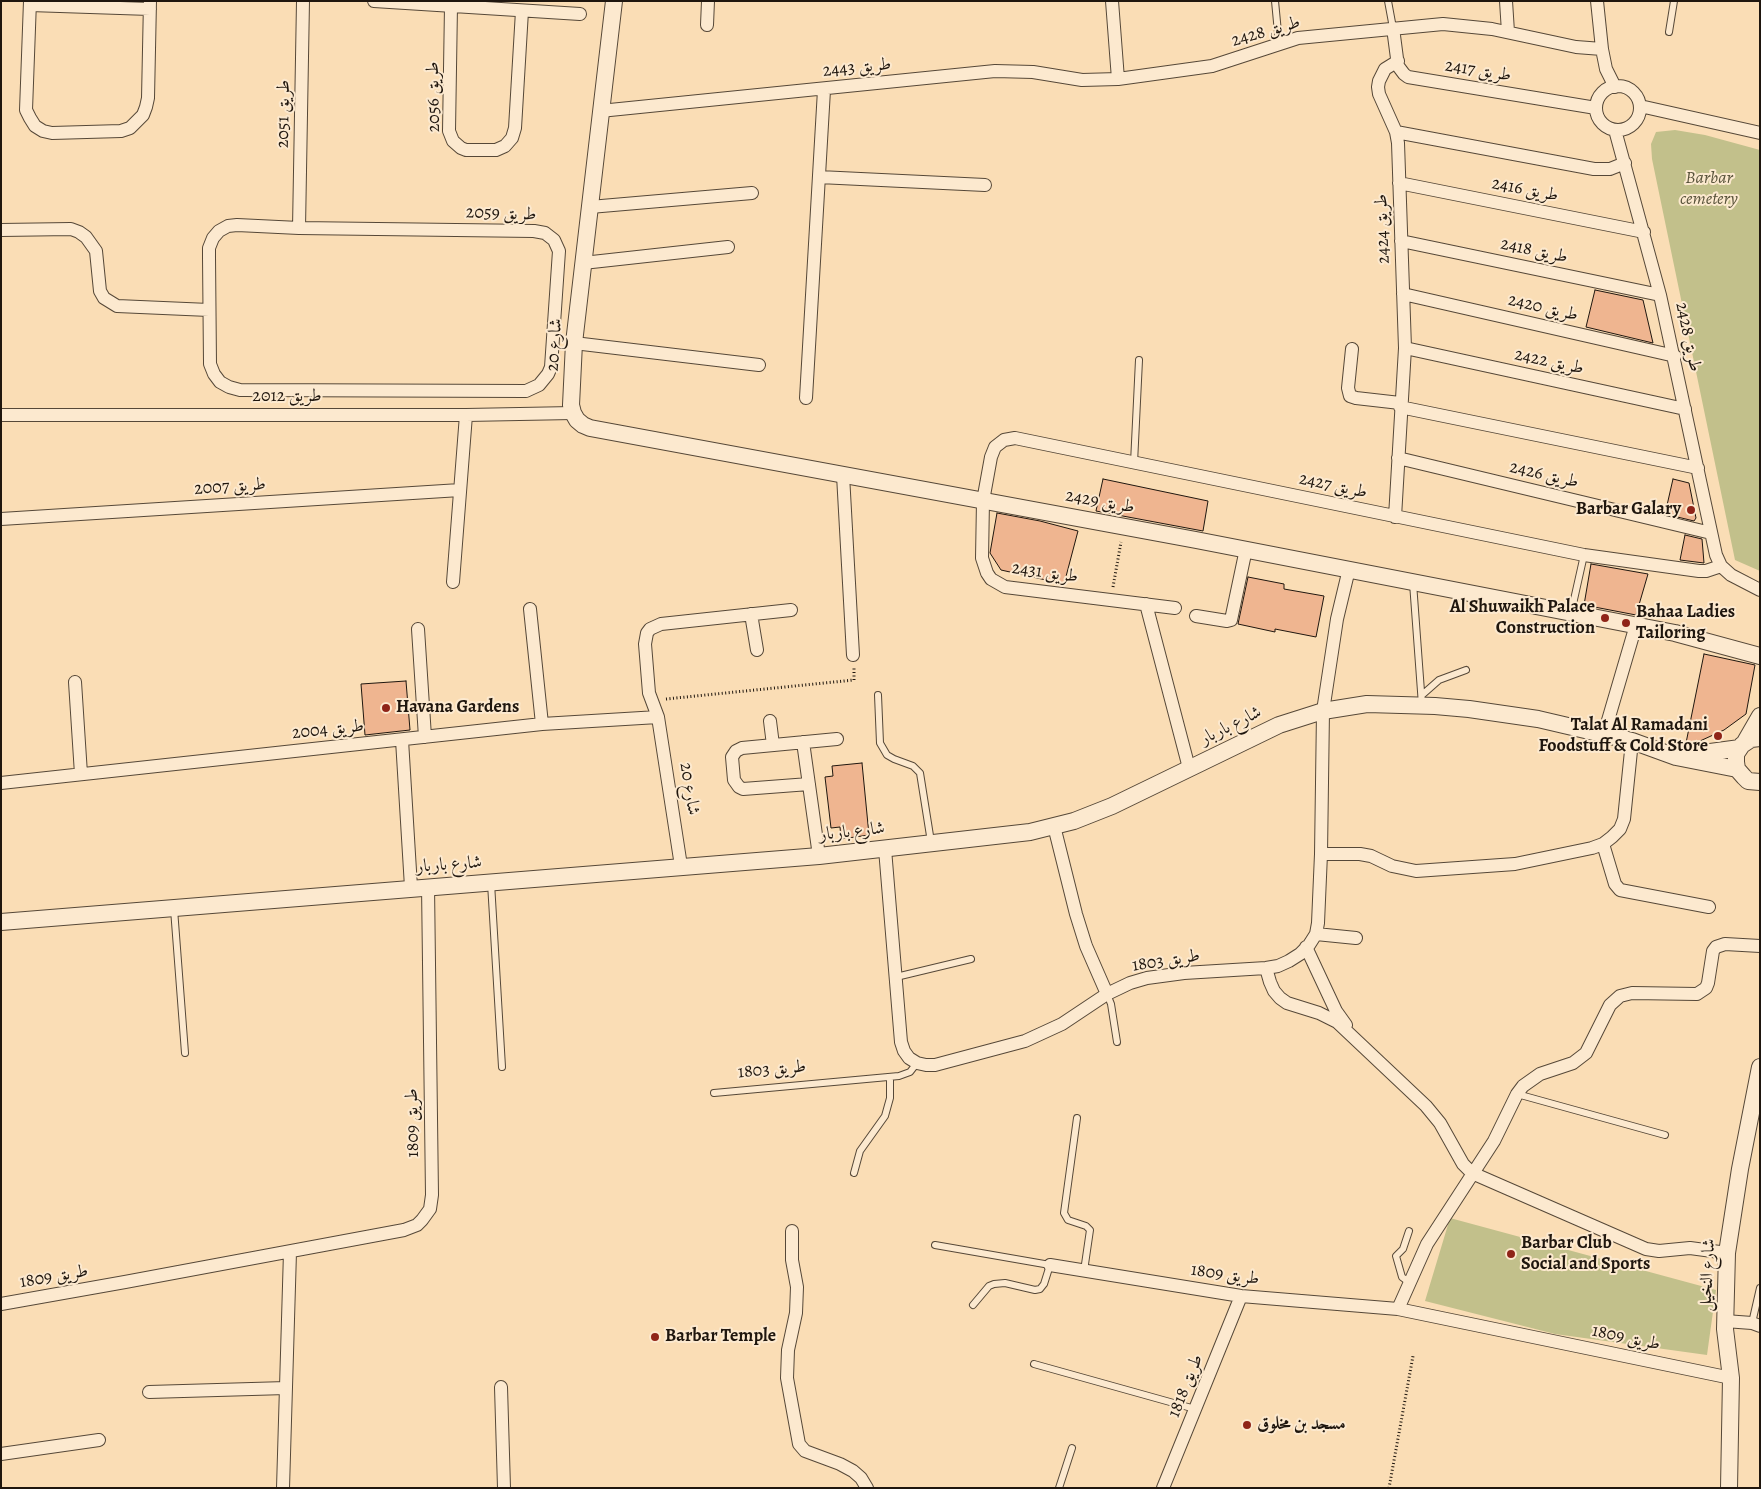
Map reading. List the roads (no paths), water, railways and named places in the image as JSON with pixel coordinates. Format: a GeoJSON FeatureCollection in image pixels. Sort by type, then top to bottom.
{"type":"FeatureCollection","features":[{"type":"Feature","properties":{"kind":"street","name":"طريق 2051"},"geometry":{"type":"LineString","coordinates":[[299,228],[303,1]]}},
{"type":"Feature","properties":{"kind":"street"},"geometry":{"type":"LineString","coordinates":[[374,1],[580,14]]}},
{"type":"Feature","properties":{"kind":"street","name":"شارع 20"},"geometry":{"type":"LineString","coordinates":[[573,412],[574,343],[614,1]]}},
{"type":"Feature","properties":{"kind":"street"},"geometry":{"type":"LineString","coordinates":[[706,25],[708,1]]}},
{"type":"Feature","properties":{"kind":"street"},"geometry":{"type":"LineString","coordinates":[[1112,1],[1118,79]]}},
{"type":"Feature","properties":{"kind":"street"},"geometry":{"type":"LineString","coordinates":[[1506,1],[1508,32]]}},
{"type":"Feature","properties":{"kind":"street"},"geometry":{"type":"LineString","coordinates":[[1597,1],[1602,49],[1606,68],[1615,87]]}},
{"type":"Feature","properties":{"kind":"street"},"geometry":{"type":"LineString","coordinates":[[30,3],[150,5],[148,98],[143,115],[130,128],[121,131],[52,133],[43,131],[35,126],[26,110],[30,3]]}},
{"type":"Feature","properties":{"kind":"street","name":"طريق 2056"},"geometry":{"type":"LineString","coordinates":[[451,6],[449,131],[456,145],[466,150],[496,150],[505,146],[512,138],[515,128],[522,11]]}},
{"type":"Feature","properties":{"kind":"street","name":"طريق 2428"},"geometry":{"type":"LineString","coordinates":[[1118,79],[1212,66],[1298,38],[1443,24],[1475,26],[1576,47],[1602,49]]}},
{"type":"Feature","properties":{"kind":"street"},"geometry":{"type":"LineString","coordinates":[[1393,28],[1398,62]]}},
{"type":"Feature","properties":{"kind":"street","name":"طريق 2417"},"geometry":{"type":"LineString","coordinates":[[1398,62],[1398,66],[1404,74],[1412,78],[1596,108]]}},
{"type":"Feature","properties":{"kind":"street","name":"طريق 2424"},"geometry":{"type":"LineString","coordinates":[[1395,517],[1400,405],[1405,348],[1399,183],[1396,132],[1379,94],[1378,87],[1385,69],[1398,62]]}},
{"type":"Feature","properties":{"kind":"street","name":"طريق 2443"},"geometry":{"type":"LineString","coordinates":[[600,111],[1008,71],[1033,72],[1082,80],[1118,79]]}},
{"type":"Feature","properties":{"kind":"street"},"geometry":{"type":"LineString","coordinates":[[1615,87],[1622,87],[1634,93],[1640,106],[1637,119],[1633,124],[1628,128],[1615,130],[1604,125],[1596,108],[1597,102],[1604,92],[1615,87]]}},
{"type":"Feature","properties":{"kind":"street"},"geometry":{"type":"LineString","coordinates":[[806,398],[824,90]]}},
{"type":"Feature","properties":{"kind":"street"},"geometry":{"type":"LineString","coordinates":[[1640,106],[1760,133]]}},
{"type":"Feature","properties":{"kind":"street","name":"طريق 2428"},"geometry":{"type":"LineString","coordinates":[[1615,130],[1644,232],[1675,356],[1711,533],[1719,560]]}},
{"type":"Feature","properties":{"kind":"street"},"geometry":{"type":"LineString","coordinates":[[1396,132],[1594,169],[1610,169],[1625,163]]}},
{"type":"Feature","properties":{"kind":"street"},"geometry":{"type":"LineString","coordinates":[[819,177],[985,185]]}},
{"type":"Feature","properties":{"kind":"street","name":"طريق 2416"},"geometry":{"type":"LineString","coordinates":[[1399,183],[1644,232]]}},
{"type":"Feature","properties":{"kind":"street"},"geometry":{"type":"LineString","coordinates":[[590,208],[752,193]]}},
{"type":"Feature","properties":{"kind":"street","name":"طريق 2059"},"geometry":{"type":"LineString","coordinates":[[228,226],[299,228],[534,230],[550,236],[559,251],[551,367],[548,374],[539,385],[526,391],[240,390],[229,388],[220,382],[212,369],[209,354],[209,248],[213,238],[219,231],[228,226]]}},
{"type":"Feature","properties":{"kind":"street"},"geometry":{"type":"LineString","coordinates":[[1,230],[71,229],[86,236],[96,251],[100,291],[104,298],[117,306],[209,310]]}},
{"type":"Feature","properties":{"kind":"street","name":"طريق 2418"},"geometry":{"type":"LineString","coordinates":[[1401,241],[1660,295]]}},
{"type":"Feature","properties":{"kind":"street"},"geometry":{"type":"LineString","coordinates":[[584,263],[728,247]]}},
{"type":"Feature","properties":{"kind":"street","name":"طريق 2420"},"geometry":{"type":"LineString","coordinates":[[1403,294],[1675,356]]}},
{"type":"Feature","properties":{"kind":"street"},"geometry":{"type":"LineString","coordinates":[[574,343],[759,366]]}},
{"type":"Feature","properties":{"kind":"street","name":"طريق 2422"},"geometry":{"type":"LineString","coordinates":[[1405,348],[1685,409]]}},
{"type":"Feature","properties":{"kind":"street"},"geometry":{"type":"LineString","coordinates":[[1352,349],[1348,388],[1350,396],[1698,468]]}},
{"type":"Feature","properties":{"kind":"street"},"geometry":{"type":"LineString","coordinates":[[573,412],[577,420],[590,428],[843,475],[853,655]]}},
{"type":"Feature","properties":{"kind":"street","name":"طريق 2012"},"geometry":{"type":"LineString","coordinates":[[1,415],[573,412]]}},
{"type":"Feature","properties":{"kind":"street"},"geometry":{"type":"LineString","coordinates":[[453,582],[466,414]]}},
{"type":"Feature","properties":{"kind":"street","name":"طريق 2427"},"geometry":{"type":"LineString","coordinates":[[983,500],[993,452],[1000,443],[1010,438],[1584,556],[1699,572],[1706,571],[1719,560]]}},
{"type":"Feature","properties":{"kind":"street","name":"طريق 2426"},"geometry":{"type":"LineString","coordinates":[[1398,458],[1711,533]]}},
{"type":"Feature","properties":{"kind":"street","name":"طريق 2429"},"geometry":{"type":"LineString","coordinates":[[843,475],[1246,549],[1636,625],[1675,633],[1760,656]]}},
{"type":"Feature","properties":{"kind":"street","name":"طريق 2007"},"geometry":{"type":"LineString","coordinates":[[1,519],[460,490]]}},
{"type":"Feature","properties":{"kind":"street","name":"طريق 2431"},"geometry":{"type":"LineString","coordinates":[[983,500],[982,558],[986,573],[991,579],[1005,587],[1175,608]]}},
{"type":"Feature","properties":{"kind":"street"},"geometry":{"type":"LineString","coordinates":[[1196,616],[1231,620],[1246,549]]}},
{"type":"Feature","properties":{"kind":"street"},"geometry":{"type":"LineString","coordinates":[[1719,560],[1731,575],[1760,590]]}},
{"type":"Feature","properties":{"kind":"street"},"geometry":{"type":"LineString","coordinates":[[1349,569],[1337,619],[1323,711],[1321,854],[1316,934],[1356,938]]}},
{"type":"Feature","properties":{"kind":"street"},"geometry":{"type":"LineString","coordinates":[[1146,604],[1189,768]]}},
{"type":"Feature","properties":{"kind":"street"},"geometry":{"type":"LineString","coordinates":[[530,609],[542,724]]}},
{"type":"Feature","properties":{"kind":"street"},"geometry":{"type":"LineString","coordinates":[[757,650],[752,614],[791,610]]}},
{"type":"Feature","properties":{"kind":"street","name":"شارع 20"},"geometry":{"type":"LineString","coordinates":[[681,866],[658,717],[651,701],[648,686],[645,638],[650,629],[661,624],[752,614]]}},
{"type":"Feature","properties":{"kind":"street"},"geometry":{"type":"LineString","coordinates":[[1604,734],[1636,625]]}},
{"type":"Feature","properties":{"kind":"street"},"geometry":{"type":"LineString","coordinates":[[418,629],[425,737]]}},
{"type":"Feature","properties":{"kind":"street"},"geometry":{"type":"LineString","coordinates":[[75,682],[81,774]]}},
{"type":"Feature","properties":{"kind":"street","name":"شارع باربار"},"geometry":{"type":"LineString","coordinates":[[1,922],[411,887],[819,856],[1005,835],[1054,826],[1112,806],[1279,725],[1323,711],[1367,704],[1422,700],[1546,721],[1632,741],[1676,757],[1751,780]]}},
{"type":"Feature","properties":{"kind":"street"},"geometry":{"type":"LineString","coordinates":[[1751,780],[1736,754],[1748,743],[1760,716]]}},
{"type":"Feature","properties":{"kind":"street","name":"طريق 2004"},"geometry":{"type":"LineString","coordinates":[[1,783],[542,724],[658,717]]}},
{"type":"Feature","properties":{"kind":"street"},"geometry":{"type":"LineString","coordinates":[[770,721],[773,745]]}},
{"type":"Feature","properties":{"kind":"street"},"geometry":{"type":"LineString","coordinates":[[809,784],[747,790],[739,787],[734,780],[732,761],[734,754],[742,748],[837,739]]}},
{"type":"Feature","properties":{"kind":"street"},"geometry":{"type":"LineString","coordinates":[[402,740],[411,887]]}},
{"type":"Feature","properties":{"kind":"street"},"geometry":{"type":"LineString","coordinates":[[1321,854],[1360,854],[1371,856],[1392,866],[1416,871],[1515,864],[1598,846],[1620,829],[1624,819],[1632,741]]}},
{"type":"Feature","properties":{"kind":"street"},"geometry":{"type":"LineString","coordinates":[[804,742],[819,856]]}},
{"type":"Feature","properties":{"kind":"street","name":"شارع باربار"},"geometry":{"type":"LineString","coordinates":[[1676,757],[1748,743]]}},
{"type":"Feature","properties":{"kind":"street"},"geometry":{"type":"LineString","coordinates":[[1054,826],[1086,946],[1107,994]]}},
{"type":"Feature","properties":{"kind":"street"},"geometry":{"type":"LineString","coordinates":[[1598,846],[1615,884],[1620,890],[1709,907]]}},
{"type":"Feature","properties":{"kind":"street"},"geometry":{"type":"LineString","coordinates":[[886,849],[901,1042],[909,1058],[917,1063]]}},
{"type":"Feature","properties":{"kind":"street","name":"طريق 1809"},"geometry":{"type":"LineString","coordinates":[[1,1304],[290,1252],[411,1228],[422,1220],[430,1209],[432,1195],[428,886]]}},
{"type":"Feature","properties":{"kind":"street","name":"طريق 1803"},"geometry":{"type":"LineString","coordinates":[[917,1063],[935,1065],[1025,1041],[1062,1024],[1107,994],[1138,981],[1165,975],[1278,966],[1290,961],[1306,947],[1316,934]]}},
{"type":"Feature","properties":{"kind":"street"},"geometry":{"type":"LineString","coordinates":[[1398,1309],[1428,1244],[1502,1127],[1517,1094],[1531,1079],[1573,1063],[1586,1053],[1610,1005],[1620,996],[1632,993],[1697,994],[1706,988],[1713,951],[1716,947],[1726,944],[1760,946]]}},
{"type":"Feature","properties":{"kind":"street"},"geometry":{"type":"LineString","coordinates":[[1306,947],[1336,1011],[1354,1036]]}},
{"type":"Feature","properties":{"kind":"street"},"geometry":{"type":"LineString","coordinates":[[1266,968],[1274,991],[1280,998],[1287,1003],[1328,1017],[1345,1028],[1430,1110],[1440,1123],[1460,1159],[1472,1173],[1646,1249],[1658,1251],[1690,1248],[1727,1253]]}},
{"type":"Feature","properties":{"kind":"street","name":"شارع النخيل"},"geometry":{"type":"LineString","coordinates":[[1729,1488],[1730,1378],[1725,1325],[1727,1253],[1740,1169],[1756,1104],[1760,1067]]}},
{"type":"Feature","properties":{"kind":"street"},"geometry":{"type":"LineString","coordinates":[[792,1231],[792,1260],[797,1287],[796,1313],[788,1350],[786,1378],[799,1444],[805,1451],[853,1471],[861,1478],[867,1488]]}},
{"type":"Feature","properties":{"kind":"street"},"geometry":{"type":"LineString","coordinates":[[283,1488],[290,1252]]}},
{"type":"Feature","properties":{"kind":"street","name":"طريق 1809"},"geometry":{"type":"LineString","coordinates":[[1050,1265],[1240,1296],[1398,1309],[1730,1378]]}},
{"type":"Feature","properties":{"kind":"street","name":"طريق 1818"},"geometry":{"type":"LineString","coordinates":[[1163,1488],[1240,1296]]}},
{"type":"Feature","properties":{"kind":"street"},"geometry":{"type":"LineString","coordinates":[[1725,1325],[1757,1326]]}},
{"type":"Feature","properties":{"kind":"street"},"geometry":{"type":"LineString","coordinates":[[501,1387],[504,1488]]}},
{"type":"Feature","properties":{"kind":"street"},"geometry":{"type":"LineString","coordinates":[[149,1392],[286,1388]]}},
{"type":"Feature","properties":{"kind":"street"},"geometry":{"type":"LineString","coordinates":[[1,1454],[99,1440]]}},
{"type":"Feature","properties":{"kind":"lane"},"geometry":{"type":"LineString","coordinates":[[1275,1],[1279,43]]}},
{"type":"Feature","properties":{"kind":"lane"},"geometry":{"type":"LineString","coordinates":[[1388,1],[1393,28]]}},
{"type":"Feature","properties":{"kind":"lane"},"geometry":{"type":"LineString","coordinates":[[1669,32],[1673,1]]}},
{"type":"Feature","properties":{"kind":"lane"},"geometry":{"type":"LineString","coordinates":[[1134,463],[1139,360]]}},
{"type":"Feature","properties":{"kind":"lane"},"geometry":{"type":"LineString","coordinates":[[1571,613],[1584,556]]}},
{"type":"Feature","properties":{"kind":"lane"},"geometry":{"type":"LineString","coordinates":[[1413,582],[1422,700]]}},
{"type":"Feature","properties":{"kind":"lane"},"geometry":{"type":"LineString","coordinates":[[1422,700],[1439,680],[1466,670]]}},
{"type":"Feature","properties":{"kind":"lane"},"geometry":{"type":"LineString","coordinates":[[878,695],[880,743],[884,751],[891,757],[914,766],[920,773],[931,844]]}},
{"type":"Feature","properties":{"kind":"lane"},"geometry":{"type":"LineString","coordinates":[[491,882],[502,1067]]}},
{"type":"Feature","properties":{"kind":"lane"},"geometry":{"type":"LineString","coordinates":[[174,907],[185,1053]]}},
{"type":"Feature","properties":{"kind":"lane"},"geometry":{"type":"LineString","coordinates":[[896,977],[971,959]]}},
{"type":"Feature","properties":{"kind":"lane"},"geometry":{"type":"LineString","coordinates":[[1107,994],[1111,1004],[1117,1042]]}},
{"type":"Feature","properties":{"kind":"lane","name":"طريق 1803"},"geometry":{"type":"LineString","coordinates":[[714,1093],[905,1075],[917,1063]]}},
{"type":"Feature","properties":{"kind":"lane"},"geometry":{"type":"LineString","coordinates":[[854,1173],[860,1150],[885,1116],[890,1098],[890,1077]]}},
{"type":"Feature","properties":{"kind":"lane"},"geometry":{"type":"LineString","coordinates":[[1517,1094],[1665,1135]]}},
{"type":"Feature","properties":{"kind":"lane"},"geometry":{"type":"LineString","coordinates":[[1077,1118],[1064,1212],[1068,1220],[1086,1226],[1090,1230],[1084,1271]]}},
{"type":"Feature","properties":{"kind":"lane"},"geometry":{"type":"LineString","coordinates":[[1409,1230],[1403,1249],[1396,1256],[1402,1277],[1410,1283]]}},
{"type":"Feature","properties":{"kind":"lane"},"geometry":{"type":"LineString","coordinates":[[935,1245],[1050,1265],[1044,1284],[1040,1289],[1035,1290],[1005,1282],[994,1284],[989,1286],[973,1304]]}},
{"type":"Feature","properties":{"kind":"lane"},"geometry":{"type":"LineString","coordinates":[[1757,1326],[1760,1288]]}},
{"type":"Feature","properties":{"kind":"lane"},"geometry":{"type":"LineString","coordinates":[[1034,1364],[1195,1409]]}},
{"type":"Feature","properties":{"kind":"lane"},"geometry":{"type":"LineString","coordinates":[[1059,1488],[1072,1448]]}},
{"type":"Feature","properties":{"kind":"place","name":"Barbar Galary"},"geometry":{"type":"Point","coordinates":[1691,510]}},
{"type":"Feature","properties":{"kind":"place","name":"Al Shuwaikh Palace Construction"},"geometry":{"type":"Point","coordinates":[1605,618]}},
{"type":"Feature","properties":{"kind":"place","name":"Bahaa Ladies Tailoring"},"geometry":{"type":"Point","coordinates":[1626,623]}},
{"type":"Feature","properties":{"kind":"place","name":"Havana Gardens"},"geometry":{"type":"Point","coordinates":[386,708]}},
{"type":"Feature","properties":{"kind":"place","name":"Talat Al Ramadani Foodstuff & Cold Store"},"geometry":{"type":"Point","coordinates":[1718,736]}},
{"type":"Feature","properties":{"kind":"place","name":"Barbar Club Social and Sports"},"geometry":{"type":"Point","coordinates":[1511,1254]}},
{"type":"Feature","properties":{"kind":"place","name":"Barbar Temple"},"geometry":{"type":"Point","coordinates":[655,1337]}},
{"type":"Feature","properties":{"kind":"place","name":"مسجد بن مخلوق"},"geometry":{"type":"Point","coordinates":[1247,1425]}},
{"type":"Feature","properties":{"kind":"park label","name":"Barbar cemetery"},"geometry":{"type":"Point","coordinates":[1709,189]}}]}
